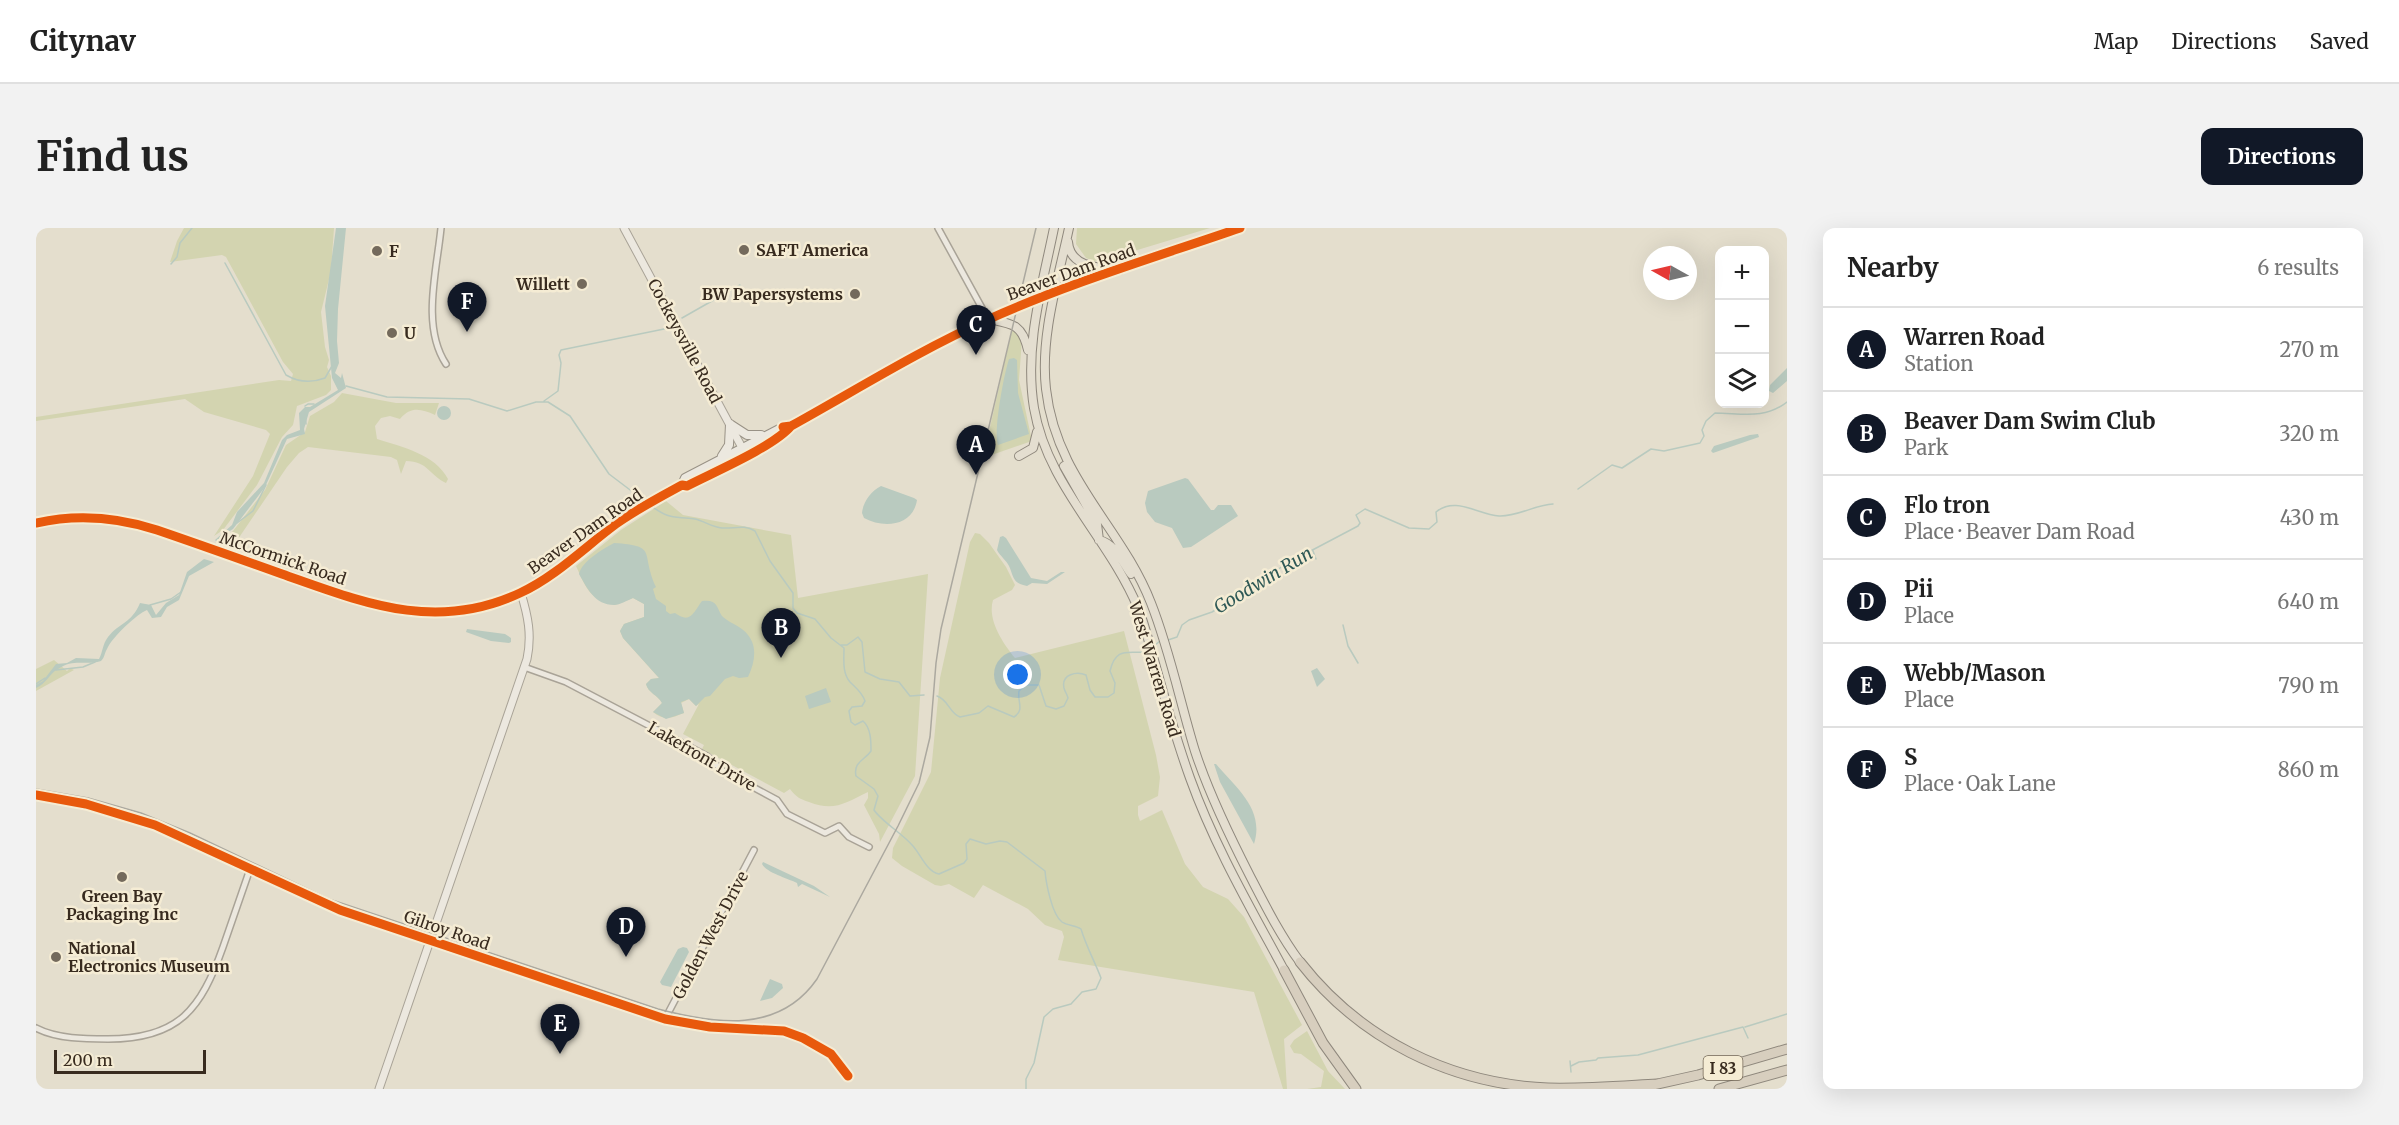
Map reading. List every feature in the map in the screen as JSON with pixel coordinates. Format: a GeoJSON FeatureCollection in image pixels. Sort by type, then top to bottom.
{"type":"FeatureCollection","features":[{"type":"Feature","properties":{"kind":"highway"},"geometry":{"type":"LineString","coordinates":[[1300,962],[1340,1006],[1372,1032],[1406,1052],[1444,1068],[1480,1078],[1531,1087],[1565,1088],[1657,1084]]}},
{"type":"Feature","properties":{"kind":"highway"},"geometry":{"type":"LineString","coordinates":[[1284,970],[1323,1043],[1356,1089]]}},
{"type":"Feature","properties":{"kind":"highway","name":"I 83"},"geometry":{"type":"LineString","coordinates":[[1630,1089],[1728,1067],[1787,1049]]}},
{"type":"Feature","properties":{"kind":"highway","name":"I 83"},"geometry":{"type":"LineString","coordinates":[[1719,1089],[1787,1070]]}},
{"type":"Feature","properties":{"kind":"main road","name":"West Warren Road"},"geometry":{"type":"LineString","coordinates":[[1054,228],[1030,357],[1032,392],[1038,425],[1055,470],[1131,592],[1148,637],[1182,756],[1201,807],[1233,874],[1284,970]]}},
{"type":"Feature","properties":{"kind":"main road","name":"Beaver Dam Road"},"geometry":{"type":"LineString","coordinates":[[682,485],[685,478],[714,462],[784,434],[791,426],[988,319],[1056,292],[1240,228]]}},
{"type":"Feature","properties":{"kind":"main road"},"geometry":{"type":"LineString","coordinates":[[1068,231],[1069,249],[1079,262],[1092,267],[1120,270]]}},
{"type":"Feature","properties":{"kind":"main road","name":"West Warren Road"},"geometry":{"type":"LineString","coordinates":[[1068,231],[1045,357],[1046,389],[1056,433],[1071,469],[1143,585],[1157,619],[1195,750],[1214,802],[1275,924],[1300,962]]}},
{"type":"Feature","properties":{"kind":"main road"},"geometry":{"type":"LineString","coordinates":[[988,319],[1017,327],[1026,338],[1030,357]]}},
{"type":"Feature","properties":{"kind":"main road"},"geometry":{"type":"LineString","coordinates":[[730,424],[750,436],[771,433]]}},
{"type":"Feature","properties":{"kind":"main road"},"geometry":{"type":"LineString","coordinates":[[714,462],[728,449],[731,436],[730,424]]}},
{"type":"Feature","properties":{"kind":"main road"},"geometry":{"type":"LineString","coordinates":[[1019,456],[1033,448],[1038,425]]}},
{"type":"Feature","properties":{"kind":"main road","name":"Beaver Dam Road"},"geometry":{"type":"LineString","coordinates":[[521,593],[547,577],[638,509],[682,485],[687,486],[771,433],[785,426],[791,426]]}},
{"type":"Feature","properties":{"kind":"main road"},"geometry":{"type":"LineString","coordinates":[[1056,433],[1065,470],[1097,524],[1099,540],[1107,542],[1112,547],[1157,619]]}},
{"type":"Feature","properties":{"kind":"main road","name":"McCormick Road"},"geometry":{"type":"LineString","coordinates":[[36,523],[90,518],[140,525],[369,604],[398,610],[435,612],[458,610],[488,605],[521,593]]}},
{"type":"Feature","properties":{"kind":"street"},"geometry":{"type":"LineString","coordinates":[[441,228],[433,315],[438,348],[446,364]]}},
{"type":"Feature","properties":{"kind":"street","name":"Cockeysville Road"},"geometry":{"type":"LineString","coordinates":[[624,228],[744,451]]}},
{"type":"Feature","properties":{"kind":"street"},"geometry":{"type":"LineString","coordinates":[[938,228],[988,319]]}},
{"type":"Feature","properties":{"kind":"street","name":"Beaver Dam Road"},"geometry":{"type":"LineString","coordinates":[[379,1089],[524,667],[530,634],[521,593]]}},
{"type":"Feature","properties":{"kind":"street","name":"Lakefront Drive"},"geometry":{"type":"LineString","coordinates":[[524,667],[566,682],[707,756],[723,771],[777,800],[788,814],[825,833],[839,826],[849,837],[869,847]]}},
{"type":"Feature","properties":{"kind":"street","name":"Gilroy Road"},"geometry":{"type":"LineString","coordinates":[[36,795],[78,802],[128,816],[182,836],[329,906],[665,1019],[710,1027],[784,1031],[803,1038],[831,1054],[848,1076]]}},
{"type":"Feature","properties":{"kind":"street","name":"Golden West Drive"},"geometry":{"type":"LineString","coordinates":[[665,1019],[754,850]]}},
{"type":"Feature","properties":{"kind":"street"},"geometry":{"type":"LineString","coordinates":[[36,1028],[43,1032],[67,1036],[129,1038],[154,1033],[182,1018],[208,987],[250,868]]}},
{"type":"Feature","properties":{"kind":"green space"},"geometry":{"type":"Polygon","coordinates":[[[184,228],[334,228],[331,271],[321,312],[325,347],[329,360],[327,367],[331,376],[331,390],[326,395],[297,406],[293,425],[282,437],[257,485],[223,530],[214,536],[253,476],[270,434],[266,430],[204,412],[185,399],[36,421],[36,417],[279,380],[291,381],[293,374],[283,362],[226,257],[222,255],[170,262],[184,228]]]}},
{"type":"Feature","properties":{"kind":"green space"},"geometry":{"type":"Polygon","coordinates":[[[1077,228],[1210,228],[1094,261],[1086,258],[1076,244],[1077,228]]]}},
{"type":"Feature","properties":{"kind":"green space"},"geometry":{"type":"Polygon","coordinates":[[[1012,330],[1017,331],[1022,339],[1019,380],[1032,441],[983,458],[1012,330]]]}},
{"type":"Feature","properties":{"kind":"green space"},"geometry":{"type":"Polygon","coordinates":[[[342,393],[396,403],[439,403],[435,415],[421,410],[412,410],[400,419],[390,416],[381,418],[375,426],[377,439],[426,457],[442,470],[448,479],[446,483],[419,463],[406,461],[401,474],[397,460],[391,457],[308,447],[299,453],[287,467],[236,542],[230,544],[221,542],[233,531],[265,490],[286,445],[305,432],[310,416],[334,402],[342,393]]]}},
{"type":"Feature","properties":{"kind":"green space"},"geometry":{"type":"Polygon","coordinates":[[[666,501],[683,515],[791,535],[798,598],[928,574],[915,776],[880,842],[879,834],[864,805],[868,792],[846,803],[833,806],[818,805],[803,800],[790,789],[784,793],[702,749],[704,745],[683,734],[699,704],[696,706],[689,699],[681,703],[684,713],[672,717],[664,718],[653,712],[662,703],[646,684],[651,679],[659,678],[623,638],[620,631],[624,624],[644,617],[644,604],[633,598],[615,605],[599,599],[586,587],[576,566],[621,530],[666,501]]]}},
{"type":"Feature","properties":{"kind":"green space"},"geometry":{"type":"Polygon","coordinates":[[[975,533],[980,534],[989,543],[1006,567],[1015,585],[1012,590],[993,600],[992,615],[997,631],[1015,658],[1124,631],[1160,777],[1158,796],[1138,806],[1140,821],[1162,810],[1185,864],[1203,887],[1228,899],[1244,917],[1302,1025],[1284,1039],[1287,1089],[1283,1089],[1254,992],[1058,960],[1064,937],[1062,931],[1045,925],[1028,909],[983,885],[974,898],[949,884],[935,885],[892,858],[893,848],[931,772],[940,678],[970,542],[975,533]]]}},
{"type":"Feature","properties":{"kind":"green space"},"geometry":{"type":"Polygon","coordinates":[[[54,660],[67,671],[70,668],[74,670],[36,691],[36,669],[54,660]]]}},
{"type":"Feature","properties":{"kind":"green space"},"geometry":{"type":"Polygon","coordinates":[[[1307,1031],[1328,1071],[1345,1089],[1307,1089],[1321,1087],[1324,1071],[1301,1054],[1294,1053],[1290,1046],[1294,1040],[1307,1031]]]}},
{"type":"Feature","properties":{"kind":"shaded area"},"geometry":{"type":"Polygon","coordinates":[[[336,228],[346,228],[338,309],[339,363],[335,373],[341,378],[342,373],[346,388],[309,412],[304,429],[305,434],[287,439],[265,487],[233,529],[225,534],[220,543],[217,542],[215,540],[232,525],[237,512],[264,483],[282,440],[287,435],[300,430],[299,413],[305,407],[310,407],[338,390],[332,378],[325,306],[336,228]]]}},
{"type":"Feature","properties":{"kind":"shaded area"},"geometry":{"type":"Polygon","coordinates":[[[1009,359],[1017,360],[1018,393],[1029,434],[998,445],[997,428],[1002,389],[1009,359]]]}},
{"type":"Feature","properties":{"kind":"shaded area"},"geometry":{"type":"Polygon","coordinates":[[[1787,368],[1787,381],[1773,393],[1769,391],[1770,385],[1787,368]]]}},
{"type":"Feature","properties":{"kind":"shaded area"},"geometry":{"type":"Polygon","coordinates":[[[441,406],[447,406],[451,413],[447,420],[441,420],[437,416],[437,410],[441,406]]]}},
{"type":"Feature","properties":{"kind":"shaded area"},"geometry":{"type":"Polygon","coordinates":[[[1758,434],[1759,437],[1713,453],[1711,451],[1714,446],[1758,434]]]}},
{"type":"Feature","properties":{"kind":"shaded area"},"geometry":{"type":"Polygon","coordinates":[[[1185,478],[1211,510],[1218,505],[1231,505],[1238,516],[1191,547],[1183,548],[1172,528],[1155,522],[1147,512],[1145,503],[1148,491],[1185,478]]]}},
{"type":"Feature","properties":{"kind":"shaded area"},"geometry":{"type":"Polygon","coordinates":[[[881,486],[917,500],[914,509],[904,520],[889,524],[864,518],[862,513],[868,497],[881,486]]]}},
{"type":"Feature","properties":{"kind":"shaded area"},"geometry":{"type":"Polygon","coordinates":[[[1003,536],[1031,578],[1047,581],[1065,572],[1047,584],[1032,583],[1027,586],[1019,583],[1014,579],[1008,564],[997,550],[1000,537],[1003,536]]]}},
{"type":"Feature","properties":{"kind":"shaded area"},"geometry":{"type":"Polygon","coordinates":[[[614,543],[628,544],[643,549],[656,587],[653,589],[656,599],[666,606],[666,611],[670,614],[675,613],[685,618],[692,615],[702,601],[711,601],[722,616],[750,637],[754,656],[748,677],[733,676],[725,679],[710,696],[705,697],[696,706],[689,699],[681,702],[684,713],[666,719],[653,712],[662,703],[646,684],[651,679],[659,678],[623,638],[620,631],[624,624],[644,617],[644,604],[633,598],[616,605],[602,602],[592,595],[579,574],[588,560],[614,543]]]}},
{"type":"Feature","properties":{"kind":"shaded area"},"geometry":{"type":"Polygon","coordinates":[[[204,559],[214,562],[189,576],[179,600],[167,607],[161,617],[152,618],[147,610],[143,612],[114,638],[101,661],[64,666],[36,688],[36,685],[43,681],[56,664],[67,663],[76,658],[99,659],[108,637],[133,615],[140,603],[151,605],[156,615],[166,603],[179,595],[187,572],[204,559]]]}},
{"type":"Feature","properties":{"kind":"shaded area"},"geometry":{"type":"Polygon","coordinates":[[[467,629],[505,634],[511,638],[511,642],[491,641],[466,632],[467,629]]]}},
{"type":"Feature","properties":{"kind":"shaded area"},"geometry":{"type":"Polygon","coordinates":[[[1317,668],[1325,679],[1317,687],[1311,671],[1317,668]]]}},
{"type":"Feature","properties":{"kind":"shaded area"},"geometry":{"type":"Polygon","coordinates":[[[826,688],[831,702],[809,709],[805,696],[826,688]]]}},
{"type":"Feature","properties":{"kind":"shaded area"},"geometry":{"type":"Polygon","coordinates":[[[1214,764],[1240,791],[1252,810],[1256,820],[1254,844],[1220,782],[1214,764]]]}},
{"type":"Feature","properties":{"kind":"shaded area"},"geometry":{"type":"Polygon","coordinates":[[[763,862],[814,886],[830,897],[802,884],[798,887],[797,883],[768,870],[762,864],[763,862]]]}},
{"type":"Feature","properties":{"kind":"shaded area"},"geometry":{"type":"Polygon","coordinates":[[[683,947],[689,952],[671,987],[662,985],[660,982],[678,949],[683,947]]]}},
{"type":"Feature","properties":{"kind":"shaded area"},"geometry":{"type":"Polygon","coordinates":[[[770,979],[782,984],[783,988],[772,998],[760,1001],[770,979]]]}},
{"type":"Feature","properties":{"kind":"waterway"},"geometry":{"type":"LineString","coordinates":[[171,264],[177,257],[180,243],[192,228]]}},
{"type":"Feature","properties":{"kind":"waterway"},"geometry":{"type":"LineString","coordinates":[[225,263],[286,375],[300,380],[315,381],[325,378],[332,366]]}},
{"type":"Feature","properties":{"kind":"waterway"},"geometry":{"type":"LineString","coordinates":[[682,318],[740,285]]}},
{"type":"Feature","properties":{"kind":"waterway"},"geometry":{"type":"LineString","coordinates":[[544,401],[558,391],[561,350],[669,328]]}},
{"type":"Feature","properties":{"kind":"waterway"},"geometry":{"type":"LineString","coordinates":[[346,386],[387,397],[469,399],[507,411],[536,402],[548,402],[570,416],[609,474],[646,502]]}},
{"type":"Feature","properties":{"kind":"waterway","name":"Goodwin Run"},"geometry":{"type":"LineString","coordinates":[[1578,489],[1612,465],[1622,468],[1651,449],[1664,451],[1700,443],[1704,436],[1702,430],[1706,421],[1715,413],[1761,413],[1778,408],[1787,402]]}},
{"type":"Feature","properties":{"kind":"waterway"},"geometry":{"type":"LineString","coordinates":[[305,406],[314,404]]}},
{"type":"Feature","properties":{"kind":"waterway"},"geometry":{"type":"LineString","coordinates":[[305,411],[306,424]]}},
{"type":"Feature","properties":{"kind":"waterway"},"geometry":{"type":"LineString","coordinates":[[989,454],[994,449]]}},
{"type":"Feature","properties":{"kind":"waterway"},"geometry":{"type":"LineString","coordinates":[[237,523],[253,511],[266,485]]}},
{"type":"Feature","properties":{"kind":"waterway","name":"Goodwin Run"},"geometry":{"type":"LineString","coordinates":[[1168,640],[1177,637],[1182,625],[1189,620],[1212,612],[1284,565],[1358,526],[1360,523],[1356,515],[1365,509],[1409,528],[1429,529],[1437,522],[1436,512],[1443,507],[1466,507],[1491,515],[1505,516],[1553,504]]}},
{"type":"Feature","properties":{"kind":"waterway"},"geometry":{"type":"LineString","coordinates":[[650,505],[671,516],[695,519],[718,527],[743,527],[755,531],[770,561],[793,593],[793,608],[797,613],[815,619],[831,638],[844,648],[846,674],[865,701],[862,706],[852,707],[849,711],[851,722],[855,725],[863,721],[868,727],[871,739],[871,751],[856,767],[856,776],[874,789],[878,796],[874,810],[877,814],[909,841],[931,870],[939,874],[964,863],[967,859],[966,844],[970,839],[986,844],[1007,842],[1045,871],[1055,913],[1062,922],[1081,929],[1101,978],[1096,989],[1082,992],[1071,1004],[1053,1009],[1044,1017],[1034,1063],[1026,1079],[1026,1089]]}},
{"type":"Feature","properties":{"kind":"waterway"},"geometry":{"type":"LineString","coordinates":[[1313,551],[1316,559]]}},
{"type":"Feature","properties":{"kind":"waterway"},"geometry":{"type":"LineString","coordinates":[[150,605],[171,599],[181,592]]}},
{"type":"Feature","properties":{"kind":"waterway"},"geometry":{"type":"LineString","coordinates":[[1343,625],[1348,646],[1358,663]]}},
{"type":"Feature","properties":{"kind":"waterway","name":"Goodwin Run"},"geometry":{"type":"LineString","coordinates":[[841,645],[847,645],[858,637],[862,642],[865,672],[880,679],[899,682],[910,696],[924,695]]}},
{"type":"Feature","properties":{"kind":"waterway","name":"Goodwin Run"},"geometry":{"type":"LineString","coordinates":[[1153,647],[1161,640]]}},
{"type":"Feature","properties":{"kind":"waterway","name":"Goodwin Run"},"geometry":{"type":"LineString","coordinates":[[937,696],[960,717],[979,713],[988,706],[1014,717],[1020,709],[1019,691],[1026,685],[1039,685],[1046,706],[1056,709],[1064,706],[1068,698],[1064,683],[1070,675],[1078,673],[1086,675],[1090,690],[1095,697],[1108,697],[1114,693],[1115,683],[1110,671],[1116,658],[1124,653],[1147,652]]}},
{"type":"Feature","properties":{"kind":"waterway"},"geometry":{"type":"LineString","coordinates":[[56,670],[83,667],[95,662]]}},
{"type":"Feature","properties":{"kind":"waterway"},"geometry":{"type":"LineString","coordinates":[[36,684],[45,678]]}},
{"type":"Feature","properties":{"kind":"waterway"},"geometry":{"type":"LineString","coordinates":[[1745,1027],[1787,1014]]}},
{"type":"Feature","properties":{"kind":"waterway"},"geometry":{"type":"LineString","coordinates":[[1571,1066],[1598,1058],[1638,1055],[1743,1027],[1748,1038]]}},
{"type":"Feature","properties":{"kind":"waterway"},"geometry":{"type":"LineString","coordinates":[[1570,1061],[1571,1072]]}},
{"type":"Feature","properties":{"kind":"tram line"},"geometry":{"type":"LineString","coordinates":[[36,789],[88,798],[141,813],[190,833],[329,899],[658,1009],[723,1021],[765,1017],[784,1009],[802,997],[817,979],[919,783],[930,737],[941,629],[1036,228]]}},
{"type":"Feature","properties":{"kind":"cycle path"},"geometry":{"type":"LineString","coordinates":[[783,427],[791,426],[913,357],[987,320],[1081,282],[1240,228]]}},
{"type":"Feature","properties":{"kind":"cycle path"},"geometry":{"type":"LineString","coordinates":[[36,523],[66,518],[96,518],[127,522],[157,530],[370,603],[428,612],[458,611],[489,605],[533,586],[558,570],[632,513],[682,485],[687,486],[757,451],[791,426]]}},
{"type":"Feature","properties":{"kind":"cycle path"},"geometry":{"type":"LineString","coordinates":[[36,795],[86,804],[155,825],[340,910],[665,1019],[710,1027],[784,1031],[803,1038],[831,1054],[848,1076]]}},
{"type":"Feature","properties":{"kind":"place","name":"SAFT America"},"geometry":{"type":"Point","coordinates":[744,250]}},
{"type":"Feature","properties":{"kind":"place","name":"F"},"geometry":{"type":"Point","coordinates":[377,251]}},
{"type":"Feature","properties":{"kind":"place","name":"Willett"},"geometry":{"type":"Point","coordinates":[582,284]}},
{"type":"Feature","properties":{"kind":"place","name":"BW Papersystems"},"geometry":{"type":"Point","coordinates":[855,294]}},
{"type":"Feature","properties":{"kind":"place","name":"S"},"geometry":{"type":"Point","coordinates":[467,332]}},
{"type":"Feature","properties":{"kind":"place","name":"U"},"geometry":{"type":"Point","coordinates":[392,333]}},
{"type":"Feature","properties":{"kind":"place","name":"Flo tron"},"geometry":{"type":"Point","coordinates":[976,355]}},
{"type":"Feature","properties":{"kind":"place","name":"Warren Road"},"geometry":{"type":"Point","coordinates":[976,475]}},
{"type":"Feature","properties":{"kind":"place","name":"Beaver Dam Swim Club"},"geometry":{"type":"Point","coordinates":[781,658]}},
{"type":"Feature","properties":{"kind":"place","name":"Green Bay Packaging Inc"},"geometry":{"type":"Point","coordinates":[122,877]}},
{"type":"Feature","properties":{"kind":"place","name":"National Electronics Museum"},"geometry":{"type":"Point","coordinates":[56,957]}},
{"type":"Feature","properties":{"kind":"place","name":"Pii"},"geometry":{"type":"Point","coordinates":[626,957]}},
{"type":"Feature","properties":{"kind":"place","name":"Webb/Mason"},"geometry":{"type":"Point","coordinates":[560,1054]}}]}
